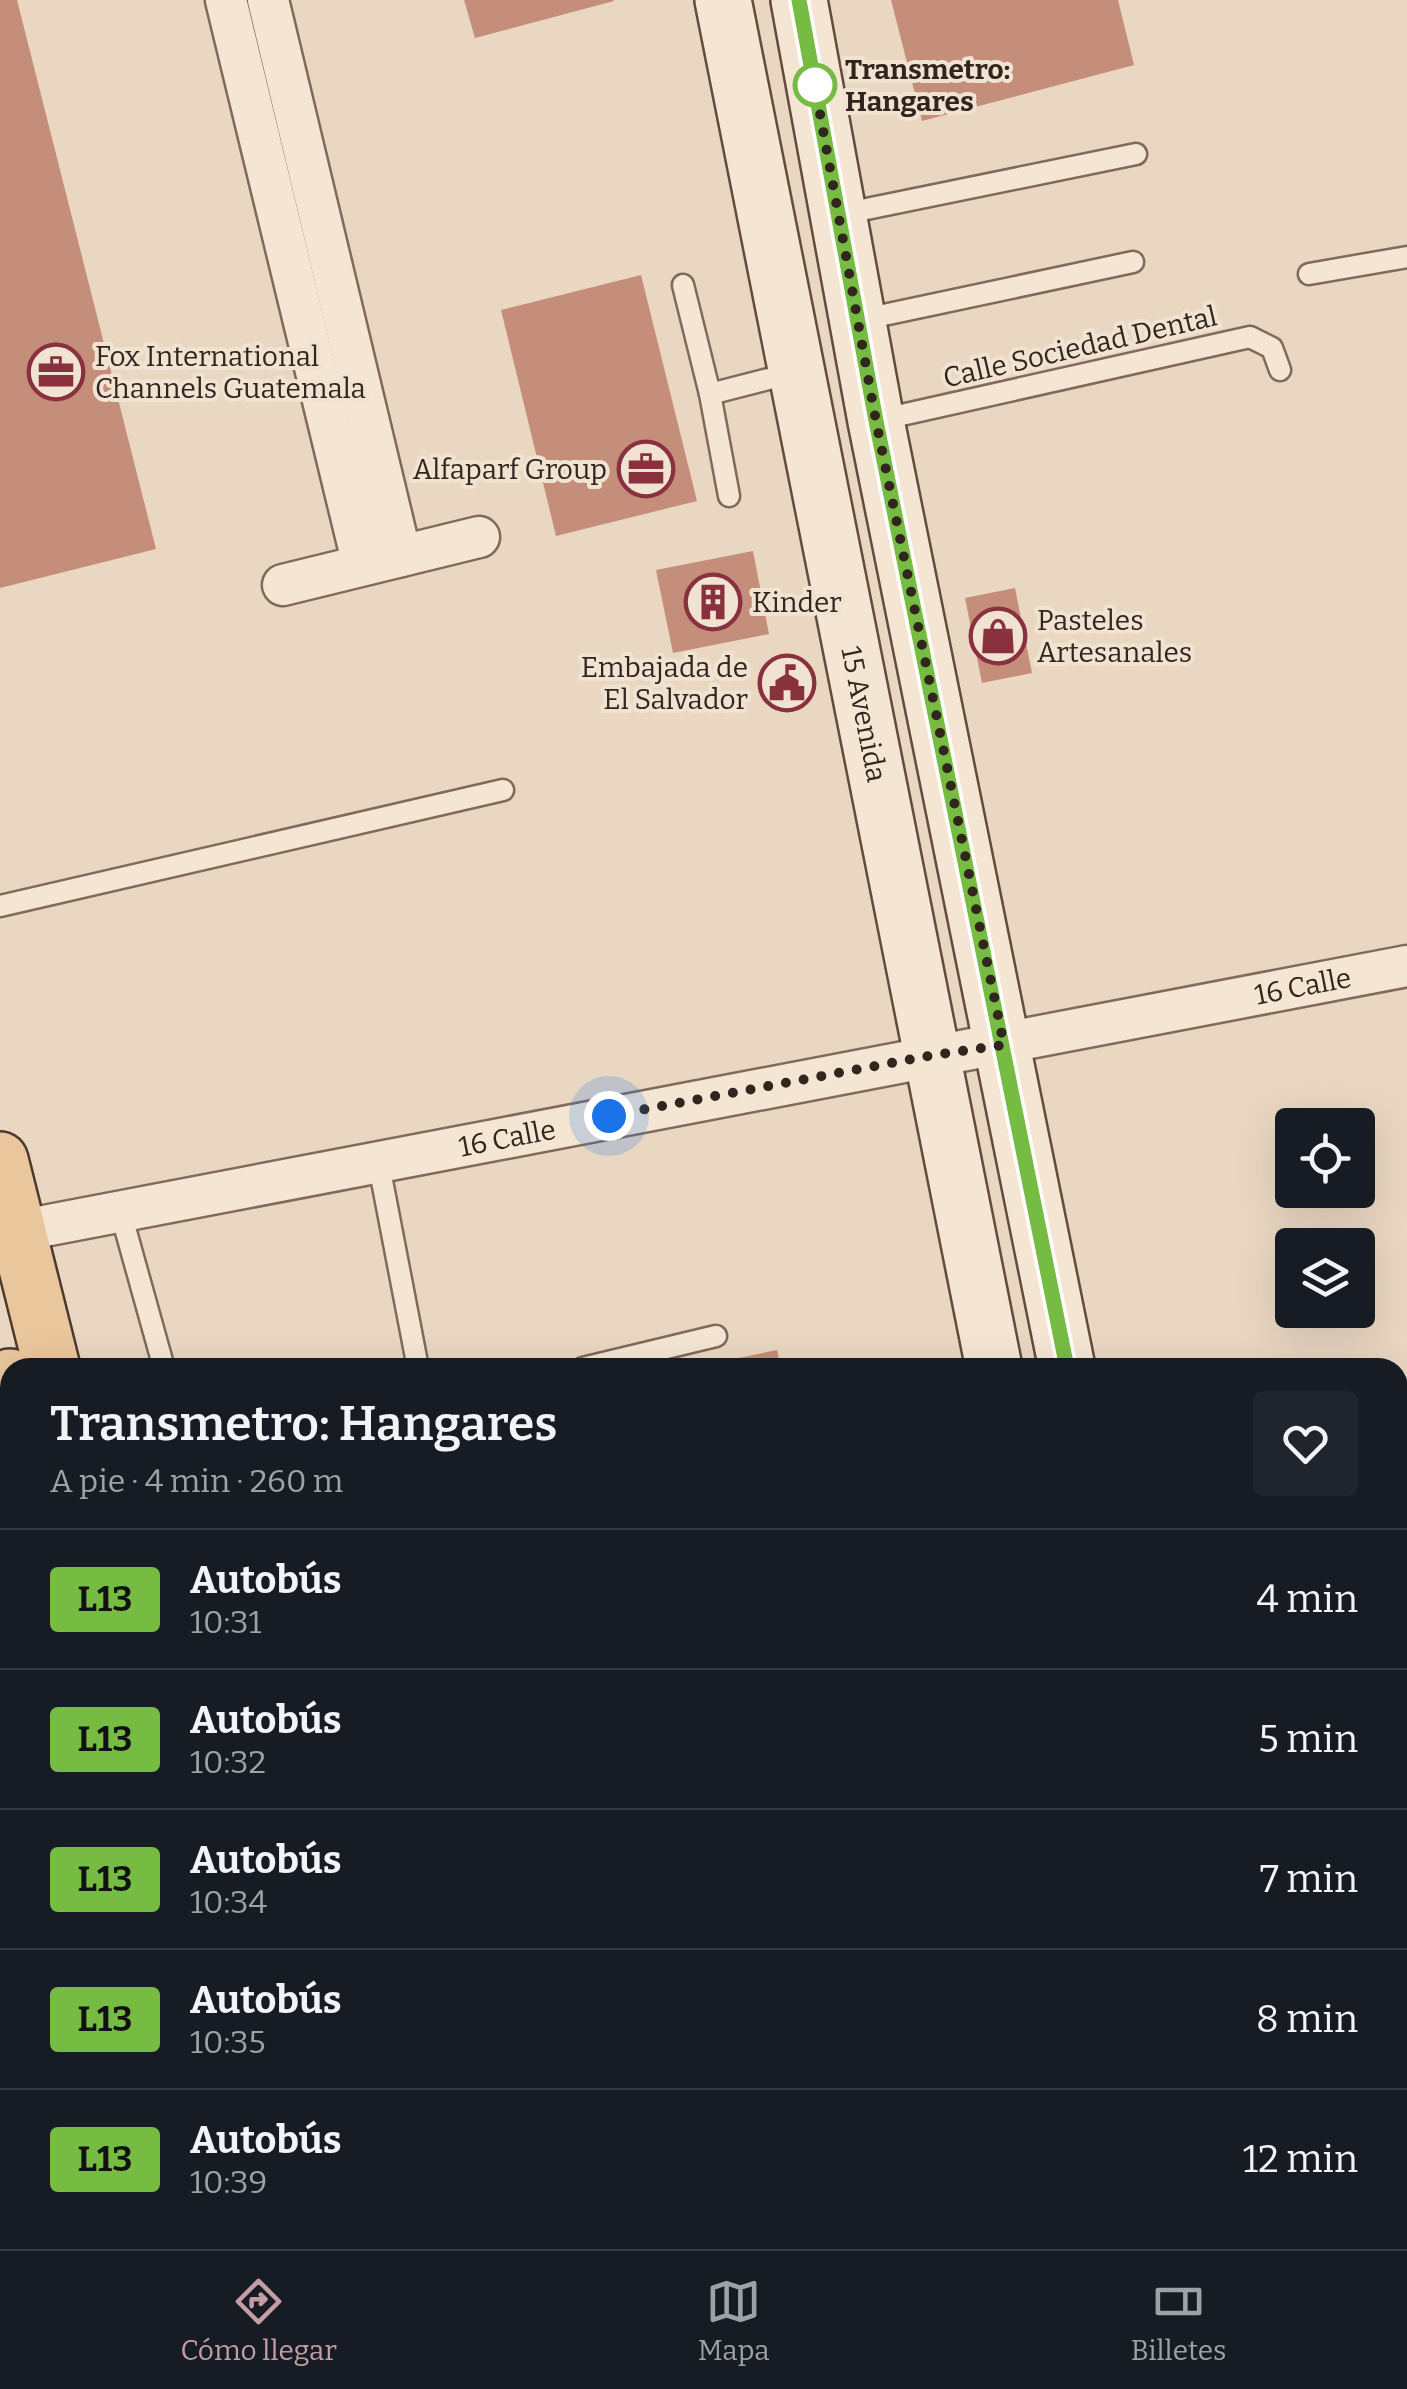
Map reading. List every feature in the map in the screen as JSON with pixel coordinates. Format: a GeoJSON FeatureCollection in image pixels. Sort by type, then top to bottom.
{"type":"FeatureCollection","features":[{"type":"Feature","properties":{"kind":"main road"},"geometry":{"type":"LineString","coordinates":[[0,1160],[9,1225],[37,1354]]}},
{"type":"Feature","properties":{"kind":"street"},"geometry":{"type":"LineString","coordinates":[[226,0],[382,560]]}},
{"type":"Feature","properties":{"kind":"street"},"geometry":{"type":"LineString","coordinates":[[268,0],[382,560]]}},
{"type":"Feature","properties":{"kind":"street","name":"15 Avenida"},"geometry":{"type":"LineString","coordinates":[[724,0],[992,1358]]}},
{"type":"Feature","properties":{"kind":"street"},"geometry":{"type":"LineString","coordinates":[[799,0],[876,421],[1066,1358]]}},
{"type":"Feature","properties":{"kind":"street"},"geometry":{"type":"LineString","coordinates":[[283,585],[479,537]]}},
{"type":"Feature","properties":{"kind":"street","name":"16 Calle"},"geometry":{"type":"LineString","coordinates":[[9,1225],[120,1210],[1407,966]]}},
{"type":"Feature","properties":{"kind":"lane"},"geometry":{"type":"LineString","coordinates":[[840,214],[1136,154]]}},
{"type":"Feature","properties":{"kind":"lane"},"geometry":{"type":"LineString","coordinates":[[1309,274],[1407,257]]}},
{"type":"Feature","properties":{"kind":"lane"},"geometry":{"type":"LineString","coordinates":[[858,321],[1133,262]]}},
{"type":"Feature","properties":{"kind":"lane"},"geometry":{"type":"LineString","coordinates":[[683,285],[710,394],[729,496]]}},
{"type":"Feature","properties":{"kind":"lane","name":"Calle Sociedad Dental"},"geometry":{"type":"LineString","coordinates":[[876,421],[1250,336],[1272,348],[1280,370]]}},
{"type":"Feature","properties":{"kind":"lane"},"geometry":{"type":"LineString","coordinates":[[710,394],[798,372]]}},
{"type":"Feature","properties":{"kind":"lane"},"geometry":{"type":"LineString","coordinates":[[0,906],[502,790]]}},
{"type":"Feature","properties":{"kind":"lane"},"geometry":{"type":"LineString","coordinates":[[378,1160],[416,1358]]}},
{"type":"Feature","properties":{"kind":"lane"},"geometry":{"type":"LineString","coordinates":[[120,1210],[161,1358]]}},
{"type":"Feature","properties":{"kind":"lane"},"geometry":{"type":"LineString","coordinates":[[624,1358],[716,1336]]}},
{"type":"Feature","properties":{"kind":"building","name":"Fox International Channels Guatemala"},"geometry":{"type":"Polygon","coordinates":[[[0,0],[17,0],[156,549],[0,588],[0,0]]]}},
{"type":"Feature","properties":{"kind":"building"},"geometry":{"type":"Polygon","coordinates":[[[464,0],[613,0],[614,1],[475,38],[464,0]]]}},
{"type":"Feature","properties":{"kind":"building"},"geometry":{"type":"Polygon","coordinates":[[[891,0],[1118,0],[1134,65],[922,121],[891,0]]]}},
{"type":"Feature","properties":{"kind":"building"},"geometry":{"type":"Polygon","coordinates":[[[641,275],[697,501],[556,536],[501,310],[641,275]]]}},
{"type":"Feature","properties":{"kind":"building","name":"Kinder"},"geometry":{"type":"Polygon","coordinates":[[[753,551],[769,634],[673,653],[656,570],[753,551]]]}},
{"type":"Feature","properties":{"kind":"building","name":"Pasteles Artesanales"},"geometry":{"type":"Polygon","coordinates":[[[1015,588],[1032,673],[982,683],[965,598],[1015,588]]]}},
{"type":"Feature","properties":{"kind":"building"},"geometry":{"type":"Polygon","coordinates":[[[777,1350],[779,1358],[738,1358],[777,1350]]]}},
{"type":"Feature","properties":{"kind":"bus line","name":"L13"},"geometry":{"type":"LineString","coordinates":[[799,0],[876,421],[1065,1358]]}},
{"type":"Feature","properties":{"kind":"place","name":"Transmetro: Hangares"},"geometry":{"type":"Point","coordinates":[815,85]}},
{"type":"Feature","properties":{"kind":"place","name":"Fox International Channels Guatemala"},"geometry":{"type":"Point","coordinates":[56,372]}},
{"type":"Feature","properties":{"kind":"place","name":"Alfaparf Group"},"geometry":{"type":"Point","coordinates":[646,469]}},
{"type":"Feature","properties":{"kind":"place","name":"Kinder"},"geometry":{"type":"Point","coordinates":[713,602]}},
{"type":"Feature","properties":{"kind":"place","name":"Pasteles Artesanales"},"geometry":{"type":"Point","coordinates":[998,636]}},
{"type":"Feature","properties":{"kind":"place","name":"Embajada de El Salvador"},"geometry":{"type":"Point","coordinates":[787,683]}},
{"type":"Feature","properties":{"kind":"route"},"geometry":{"type":"LineString","coordinates":[[609,1116],[1004,1045],[876,421],[813,75],[815,85]]}}]}
